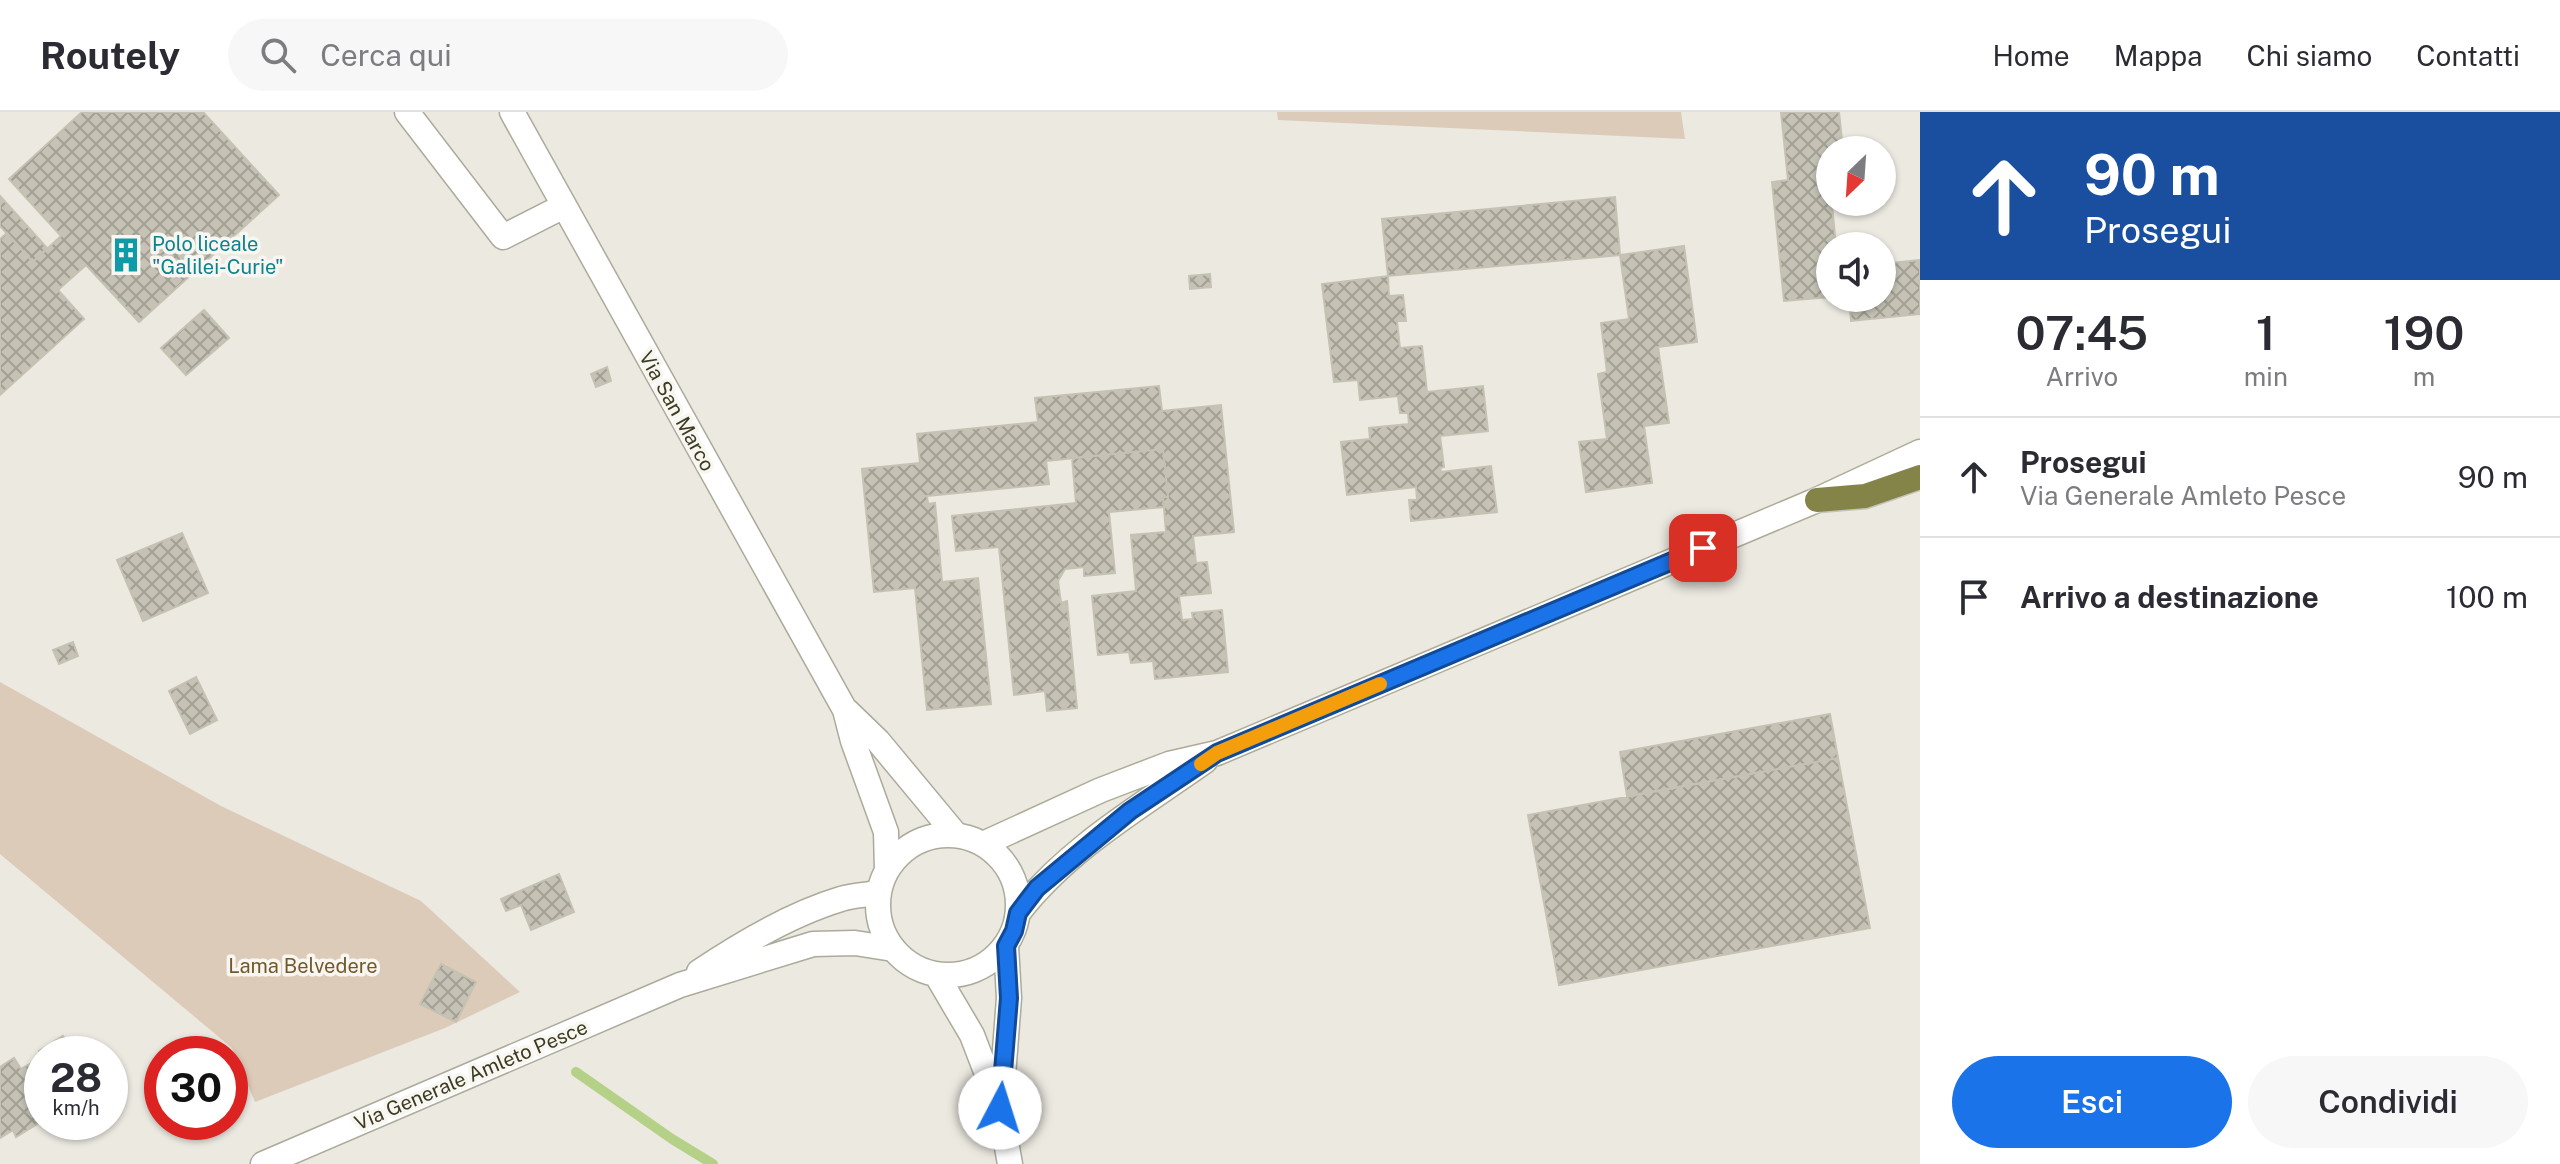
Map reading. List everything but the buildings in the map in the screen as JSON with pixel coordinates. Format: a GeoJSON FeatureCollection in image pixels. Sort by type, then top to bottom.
{"type":"FeatureCollection","features":[{"type":"Feature","properties":{"kind":"highway"},"geometry":{"type":"LineString","coordinates":[[1817,500],[1865,496],[1920,477]]}},
{"type":"Feature","properties":{"kind":"street"},"geometry":{"type":"LineString","coordinates":[[407,112],[503,237],[564,206]]}},
{"type":"Feature","properties":{"kind":"street","name":"Via San Marco"},"geometry":{"type":"LineString","coordinates":[[512,112],[845,710]]}},
{"type":"Feature","properties":{"kind":"street"},"geometry":{"type":"LineString","coordinates":[[983,844],[1101,790],[1169,764],[1217,753],[1817,500],[1920,452]]}},
{"type":"Feature","properties":{"kind":"street"},"geometry":{"type":"LineString","coordinates":[[845,710],[878,741],[956,835]]}},
{"type":"Feature","properties":{"kind":"street"},"geometry":{"type":"LineString","coordinates":[[845,710],[886,832],[887,870]]}},
{"type":"Feature","properties":{"kind":"street"},"geometry":{"type":"LineString","coordinates":[[1018,913],[1037,888],[1130,811],[1217,753]]}},
{"type":"Feature","properties":{"kind":"street"},"geometry":{"type":"LineString","coordinates":[[956,835],[983,844],[999,857],[1011,873],[1017,893],[1018,913],[1006,946],[986,965],[962,974],[936,974],[905,961],[893,949],[880,923],[878,893],[887,870],[909,847],[939,836],[956,835]]}},
{"type":"Feature","properties":{"kind":"street"},"geometry":{"type":"LineString","coordinates":[[680,985],[719,958],[783,924],[842,899],[878,893]]}},
{"type":"Feature","properties":{"kind":"street"},"geometry":{"type":"LineString","coordinates":[[680,985],[813,944],[855,943],[893,949]]}},
{"type":"Feature","properties":{"kind":"street"},"geometry":{"type":"LineString","coordinates":[[1000,1108],[1009,998],[1006,946]]}},
{"type":"Feature","properties":{"kind":"street"},"geometry":{"type":"LineString","coordinates":[[936,974],[972,1035],[1000,1108],[1010,1164]]}},
{"type":"Feature","properties":{"kind":"street","name":"Via Generale Amleto Pesce"},"geometry":{"type":"LineString","coordinates":[[263,1164],[680,985]]}},
{"type":"Feature","properties":{"kind":"green space"},"geometry":{"type":"Polygon","coordinates":[[[1277,112],[1681,112],[1685,139],[1278,120],[1277,112]]]}},
{"type":"Feature","properties":{"kind":"green space","name":"Lama Belvedere"},"geometry":{"type":"Polygon","coordinates":[[[0,682],[221,806],[421,901],[520,992],[445,1028],[255,1102],[248,1086],[248,1036],[218,1036],[0,854],[0,682]]]}},
{"type":"Feature","properties":{"kind":"waterway"},"geometry":{"type":"LineString","coordinates":[[576,1072],[713,1164]]}},
{"type":"Feature","properties":{"kind":"slow traffic"},"geometry":{"type":"LineString","coordinates":[[1201,764],[1217,753],[1380,684]]}},
{"type":"Feature","properties":{"kind":"place","name":"Polo liceale \"Galilei-Curie\""},"geometry":{"type":"Point","coordinates":[126,255]}},
{"type":"Feature","properties":{"kind":"route"},"geometry":{"type":"LineString","coordinates":[[1000,1108],[1009,998],[1006,946],[1018,913],[1037,888],[1130,811],[1217,753],[1703,548]]}}]}
